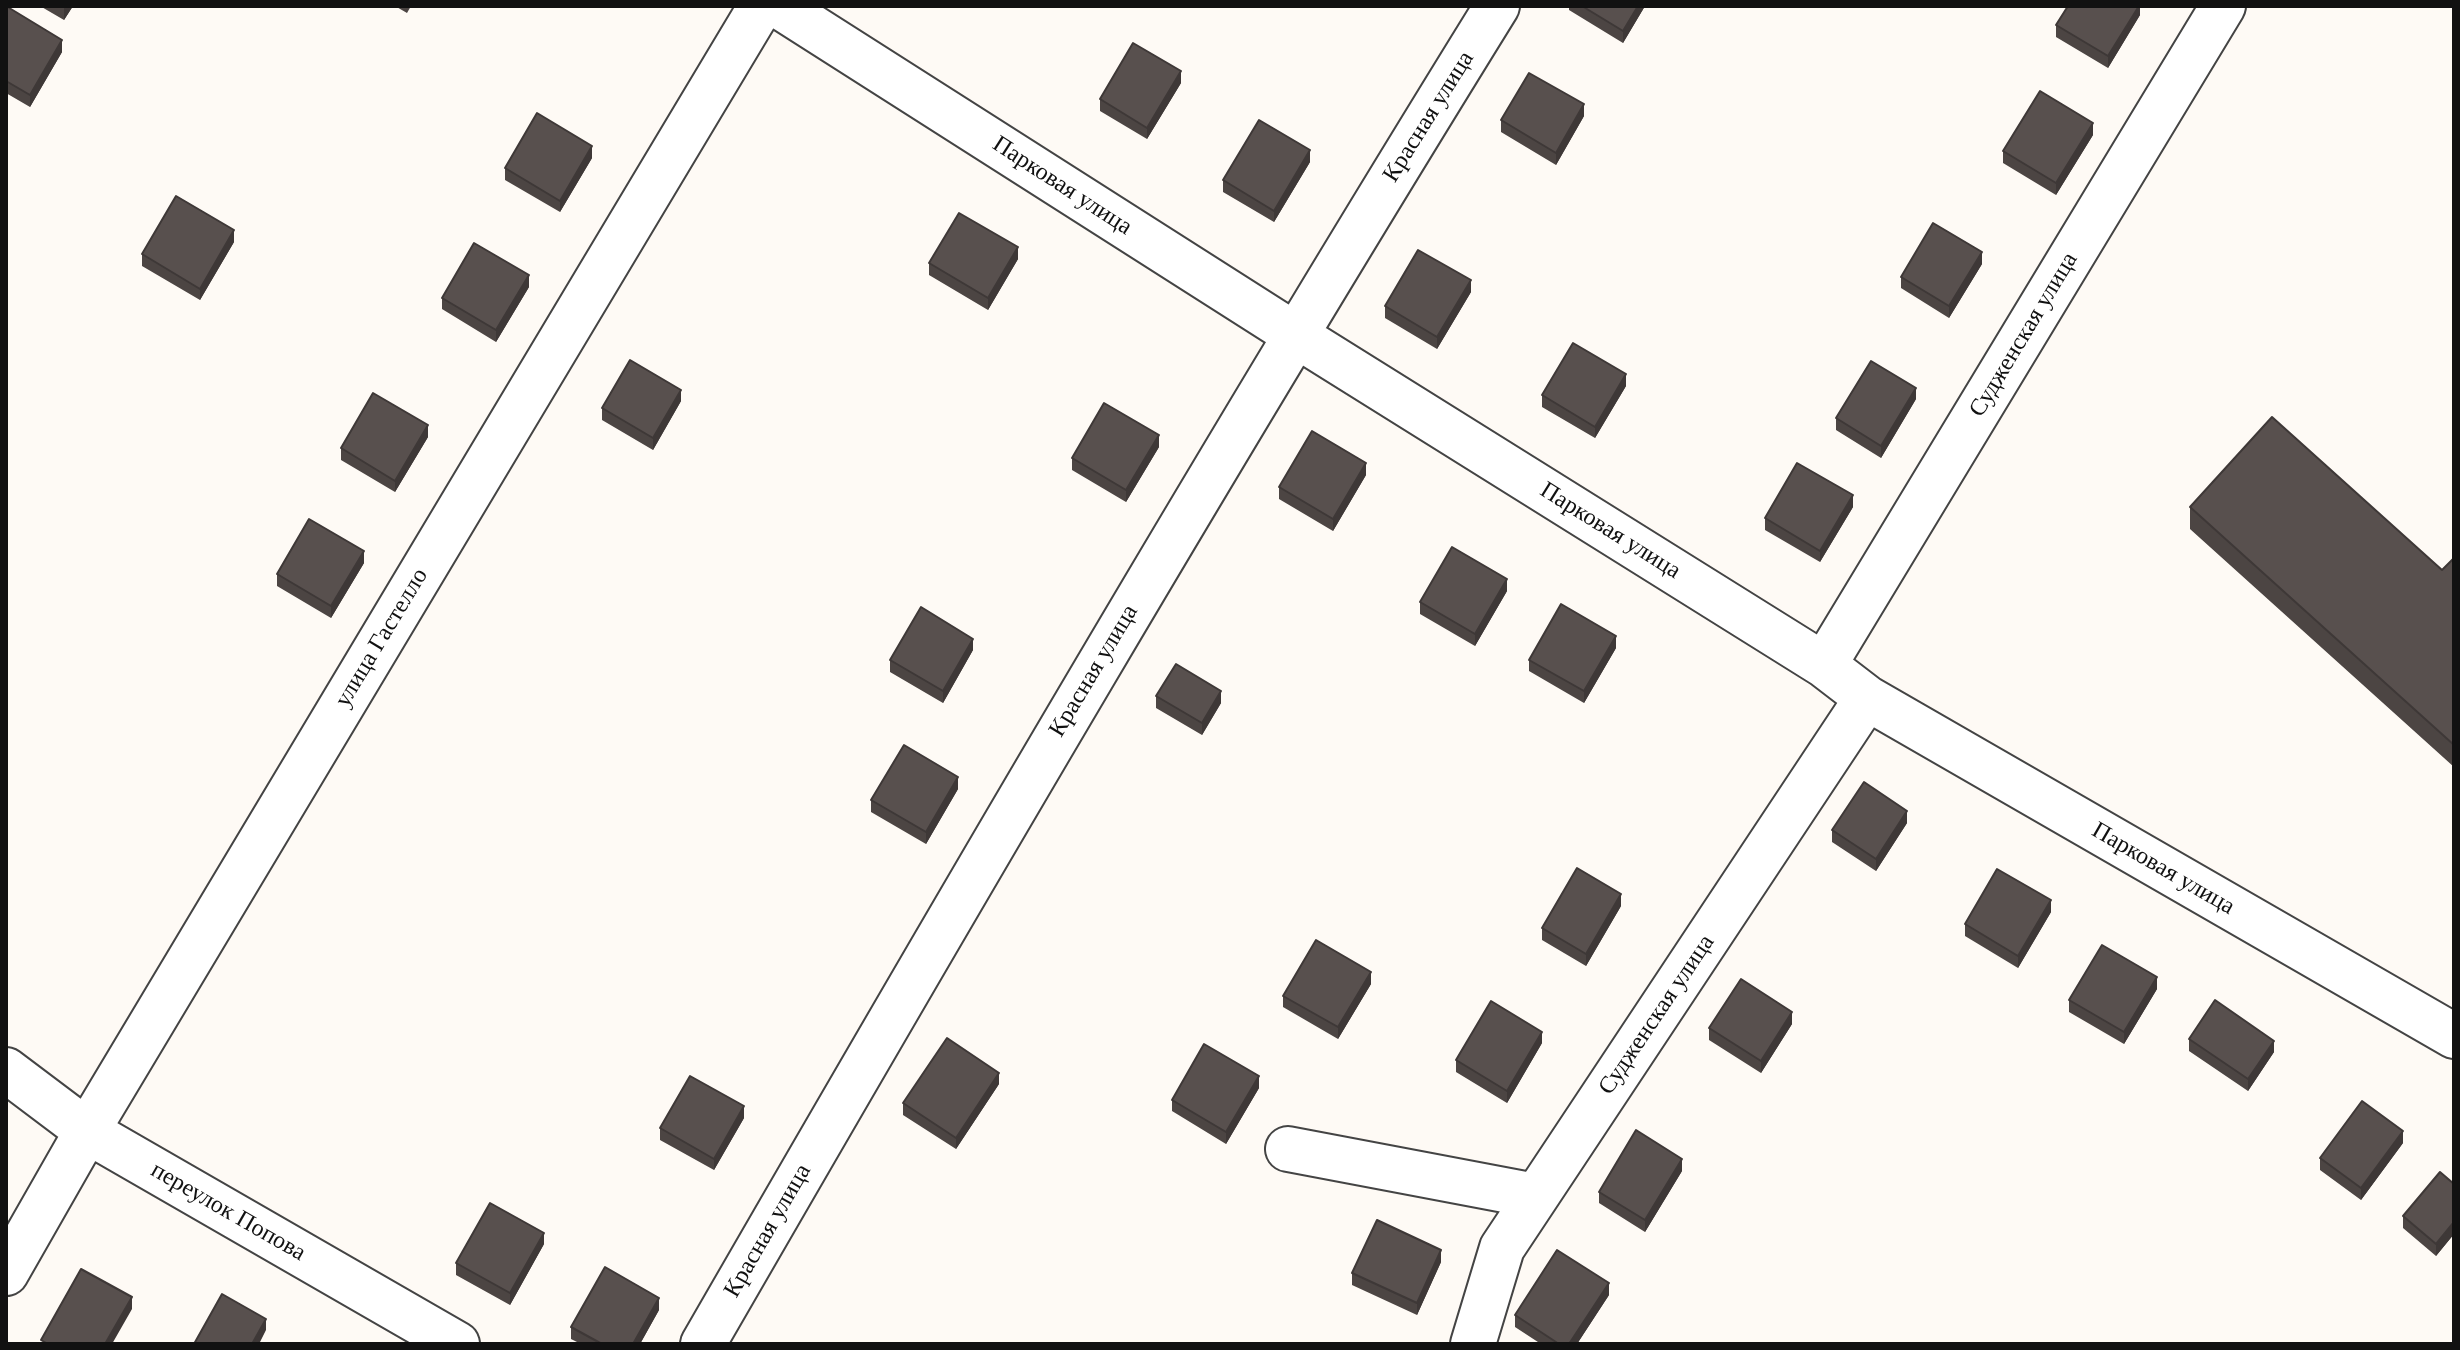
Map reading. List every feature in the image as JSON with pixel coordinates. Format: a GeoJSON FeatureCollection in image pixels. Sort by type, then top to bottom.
{"type":"FeatureCollection","features":[{"type":"Feature","properties":{"kind":"street","name":"улица Гастелло"},"geometry":{"type":"LineString","coordinates":[[6,1273],[87,1131],[761,6]]}},
{"type":"Feature","properties":{"kind":"street","name":"Парковая улица"},"geometry":{"type":"LineString","coordinates":[[779,6],[1294,334],[1824,665],[1867,698],[2454,1036]]}},
{"type":"Feature","properties":{"kind":"street","name":"Красная улица"},"geometry":{"type":"LineString","coordinates":[[703,1344],[1009,813],[1294,334],[1497,6]]}},
{"type":"Feature","properties":{"kind":"street","name":"Судженская улица"},"geometry":{"type":"LineString","coordinates":[[1824,665],[2223,6]]}},
{"type":"Feature","properties":{"kind":"street","name":"Судженская улица"},"geometry":{"type":"LineString","coordinates":[[1473,1344],[1502,1248],[1867,698]]}},
{"type":"Feature","properties":{"kind":"street","name":"переулок Попова"},"geometry":{"type":"LineString","coordinates":[[6,1070],[87,1131],[457,1344]]}},
{"type":"Feature","properties":{"kind":"street"},"geometry":{"type":"LineString","coordinates":[[1288,1149],[1536,1196]]}},
{"type":"Feature","properties":{"kind":"building"},"geometry":{"type":"Polygon","coordinates":[[[6,6],[62,40],[30,95],[6,81],[6,6]]]}},
{"type":"Feature","properties":{"kind":"building"},"geometry":{"type":"Polygon","coordinates":[[[1582,6],[1638,6],[1623,31],[1582,6]]]}},
{"type":"Feature","properties":{"kind":"building"},"geometry":{"type":"Polygon","coordinates":[[[2068,6],[2139,6],[2108,56],[2056,25],[2068,6]]]}},
{"type":"Feature","properties":{"kind":"building"},"geometry":{"type":"Polygon","coordinates":[[[1133,43],[1181,71],[1147,128],[1100,99],[1133,43]]]}},
{"type":"Feature","properties":{"kind":"building"},"geometry":{"type":"Polygon","coordinates":[[[1529,73],[1584,104],[1556,153],[1501,120],[1529,73]]]}},
{"type":"Feature","properties":{"kind":"building"},"geometry":{"type":"Polygon","coordinates":[[[2040,91],[2093,123],[2056,183],[2003,151],[2040,91]]]}},
{"type":"Feature","properties":{"kind":"building"},"geometry":{"type":"Polygon","coordinates":[[[537,113],[592,146],[560,201],[505,168],[537,113]]]}},
{"type":"Feature","properties":{"kind":"building"},"geometry":{"type":"Polygon","coordinates":[[[1259,120],[1310,150],[1274,211],[1223,180],[1259,120]]]}},
{"type":"Feature","properties":{"kind":"building"},"geometry":{"type":"Polygon","coordinates":[[[176,196],[234,230],[200,289],[142,254],[176,196]]]}},
{"type":"Feature","properties":{"kind":"building"},"geometry":{"type":"Polygon","coordinates":[[[959,213],[1018,247],[988,298],[929,263],[959,213]]]}},
{"type":"Feature","properties":{"kind":"building"},"geometry":{"type":"Polygon","coordinates":[[[1933,223],[1982,252],[1949,306],[1901,277],[1933,223]]]}},
{"type":"Feature","properties":{"kind":"building"},"geometry":{"type":"Polygon","coordinates":[[[474,243],[529,275],[496,330],[442,298],[474,243]]]}},
{"type":"Feature","properties":{"kind":"building"},"geometry":{"type":"Polygon","coordinates":[[[1418,250],[1471,280],[1437,337],[1385,306],[1418,250]]]}},
{"type":"Feature","properties":{"kind":"building"},"geometry":{"type":"Polygon","coordinates":[[[1573,343],[1626,374],[1595,427],[1542,395],[1573,343]]]}},
{"type":"Feature","properties":{"kind":"building"},"geometry":{"type":"Polygon","coordinates":[[[630,360],[681,390],[653,438],[602,408],[630,360]]]}},
{"type":"Feature","properties":{"kind":"building"},"geometry":{"type":"Polygon","coordinates":[[[1871,361],[1916,388],[1881,446],[1836,418],[1871,361]]]}},
{"type":"Feature","properties":{"kind":"building"},"geometry":{"type":"Polygon","coordinates":[[[373,393],[428,425],[395,481],[341,448],[373,393]]]}},
{"type":"Feature","properties":{"kind":"building"},"geometry":{"type":"Polygon","coordinates":[[[1104,403],[1159,435],[1126,490],[1072,458],[1104,403]]]}},
{"type":"Feature","properties":{"kind":"building"},"geometry":{"type":"Polygon","coordinates":[[[2272,417],[2442,570],[2454,558],[2454,745],[2190,507],[2272,417]]]}},
{"type":"Feature","properties":{"kind":"building"},"geometry":{"type":"Polygon","coordinates":[[[1312,431],[1366,463],[1333,519],[1279,487],[1312,431]]]}},
{"type":"Feature","properties":{"kind":"building"},"geometry":{"type":"Polygon","coordinates":[[[1797,463],[1853,495],[1820,551],[1765,518],[1797,463]]]}},
{"type":"Feature","properties":{"kind":"building"},"geometry":{"type":"Polygon","coordinates":[[[309,519],[364,551],[331,606],[277,574],[309,519]]]}},
{"type":"Feature","properties":{"kind":"building"},"geometry":{"type":"Polygon","coordinates":[[[1452,547],[1507,579],[1475,634],[1420,602],[1452,547]]]}},
{"type":"Feature","properties":{"kind":"building"},"geometry":{"type":"Polygon","coordinates":[[[1561,604],[1616,636],[1584,691],[1529,660],[1561,604]]]}},
{"type":"Feature","properties":{"kind":"building"},"geometry":{"type":"Polygon","coordinates":[[[921,607],[973,639],[943,691],[890,660],[921,607]]]}},
{"type":"Feature","properties":{"kind":"building"},"geometry":{"type":"Polygon","coordinates":[[[1176,664],[1221,691],[1202,723],[1156,696],[1176,664]]]}},
{"type":"Feature","properties":{"kind":"building"},"geometry":{"type":"Polygon","coordinates":[[[904,745],[958,777],[926,832],[871,800],[904,745]]]}},
{"type":"Feature","properties":{"kind":"building"},"geometry":{"type":"Polygon","coordinates":[[[1864,782],[1907,811],[1876,859],[1832,830],[1864,782]]]}},
{"type":"Feature","properties":{"kind":"building"},"geometry":{"type":"Polygon","coordinates":[[[1577,868],[1621,894],[1586,954],[1542,928],[1577,868]]]}},
{"type":"Feature","properties":{"kind":"building"},"geometry":{"type":"Polygon","coordinates":[[[1997,869],[2051,900],[2018,956],[1965,924],[1997,869]]]}},
{"type":"Feature","properties":{"kind":"building"},"geometry":{"type":"Polygon","coordinates":[[[1316,940],[1371,972],[1338,1027],[1283,996],[1316,940]]]}},
{"type":"Feature","properties":{"kind":"building"},"geometry":{"type":"Polygon","coordinates":[[[2102,945],[2157,977],[2124,1032],[2069,1000],[2102,945]]]}},
{"type":"Feature","properties":{"kind":"building"},"geometry":{"type":"Polygon","coordinates":[[[1741,979],[1792,1012],[1761,1061],[1709,1028],[1741,979]]]}},
{"type":"Feature","properties":{"kind":"building"},"geometry":{"type":"Polygon","coordinates":[[[2215,1000],[2274,1041],[2248,1079],[2189,1039],[2215,1000]]]}},
{"type":"Feature","properties":{"kind":"building"},"geometry":{"type":"Polygon","coordinates":[[[1491,1001],[1542,1032],[1507,1091],[1456,1060],[1491,1001]]]}},
{"type":"Feature","properties":{"kind":"building"},"geometry":{"type":"Polygon","coordinates":[[[947,1038],[999,1073],[956,1138],[903,1103],[947,1038]]]}},
{"type":"Feature","properties":{"kind":"building"},"geometry":{"type":"Polygon","coordinates":[[[1204,1044],[1259,1076],[1226,1132],[1172,1100],[1204,1044]]]}},
{"type":"Feature","properties":{"kind":"building"},"geometry":{"type":"Polygon","coordinates":[[[690,1076],[744,1106],[714,1159],[660,1128],[690,1076]]]}},
{"type":"Feature","properties":{"kind":"building"},"geometry":{"type":"Polygon","coordinates":[[[2362,1101],[2403,1131],[2361,1188],[2320,1158],[2362,1101]]]}},
{"type":"Feature","properties":{"kind":"building"},"geometry":{"type":"Polygon","coordinates":[[[1636,1130],[1682,1159],[1645,1220],[1599,1192],[1636,1130]]]}},
{"type":"Feature","properties":{"kind":"building"},"geometry":{"type":"Polygon","coordinates":[[[2440,1172],[2454,1184],[2454,1222],[2436,1244],[2403,1216],[2440,1172]]]}},
{"type":"Feature","properties":{"kind":"building"},"geometry":{"type":"Polygon","coordinates":[[[490,1203],[544,1233],[510,1293],[456,1263],[490,1203]]]}},
{"type":"Feature","properties":{"kind":"building"},"geometry":{"type":"Polygon","coordinates":[[[1377,1220],[1441,1250],[1417,1303],[1352,1273],[1377,1220]]]}},
{"type":"Feature","properties":{"kind":"building"},"geometry":{"type":"Polygon","coordinates":[[[1557,1250],[1609,1283],[1569,1344],[1559,1344],[1515,1315],[1557,1250]]]}},
{"type":"Feature","properties":{"kind":"building"},"geometry":{"type":"Polygon","coordinates":[[[605,1267],[659,1298],[633,1344],[602,1344],[571,1327],[605,1267]]]}},
{"type":"Feature","properties":{"kind":"building"},"geometry":{"type":"Polygon","coordinates":[[[81,1269],[132,1297],[105,1344],[48,1344],[41,1340],[81,1269]]]}},
{"type":"Feature","properties":{"kind":"building"},"geometry":{"type":"Polygon","coordinates":[[[222,1294],[266,1319],[252,1344],[194,1344],[222,1294]]]}}]}
